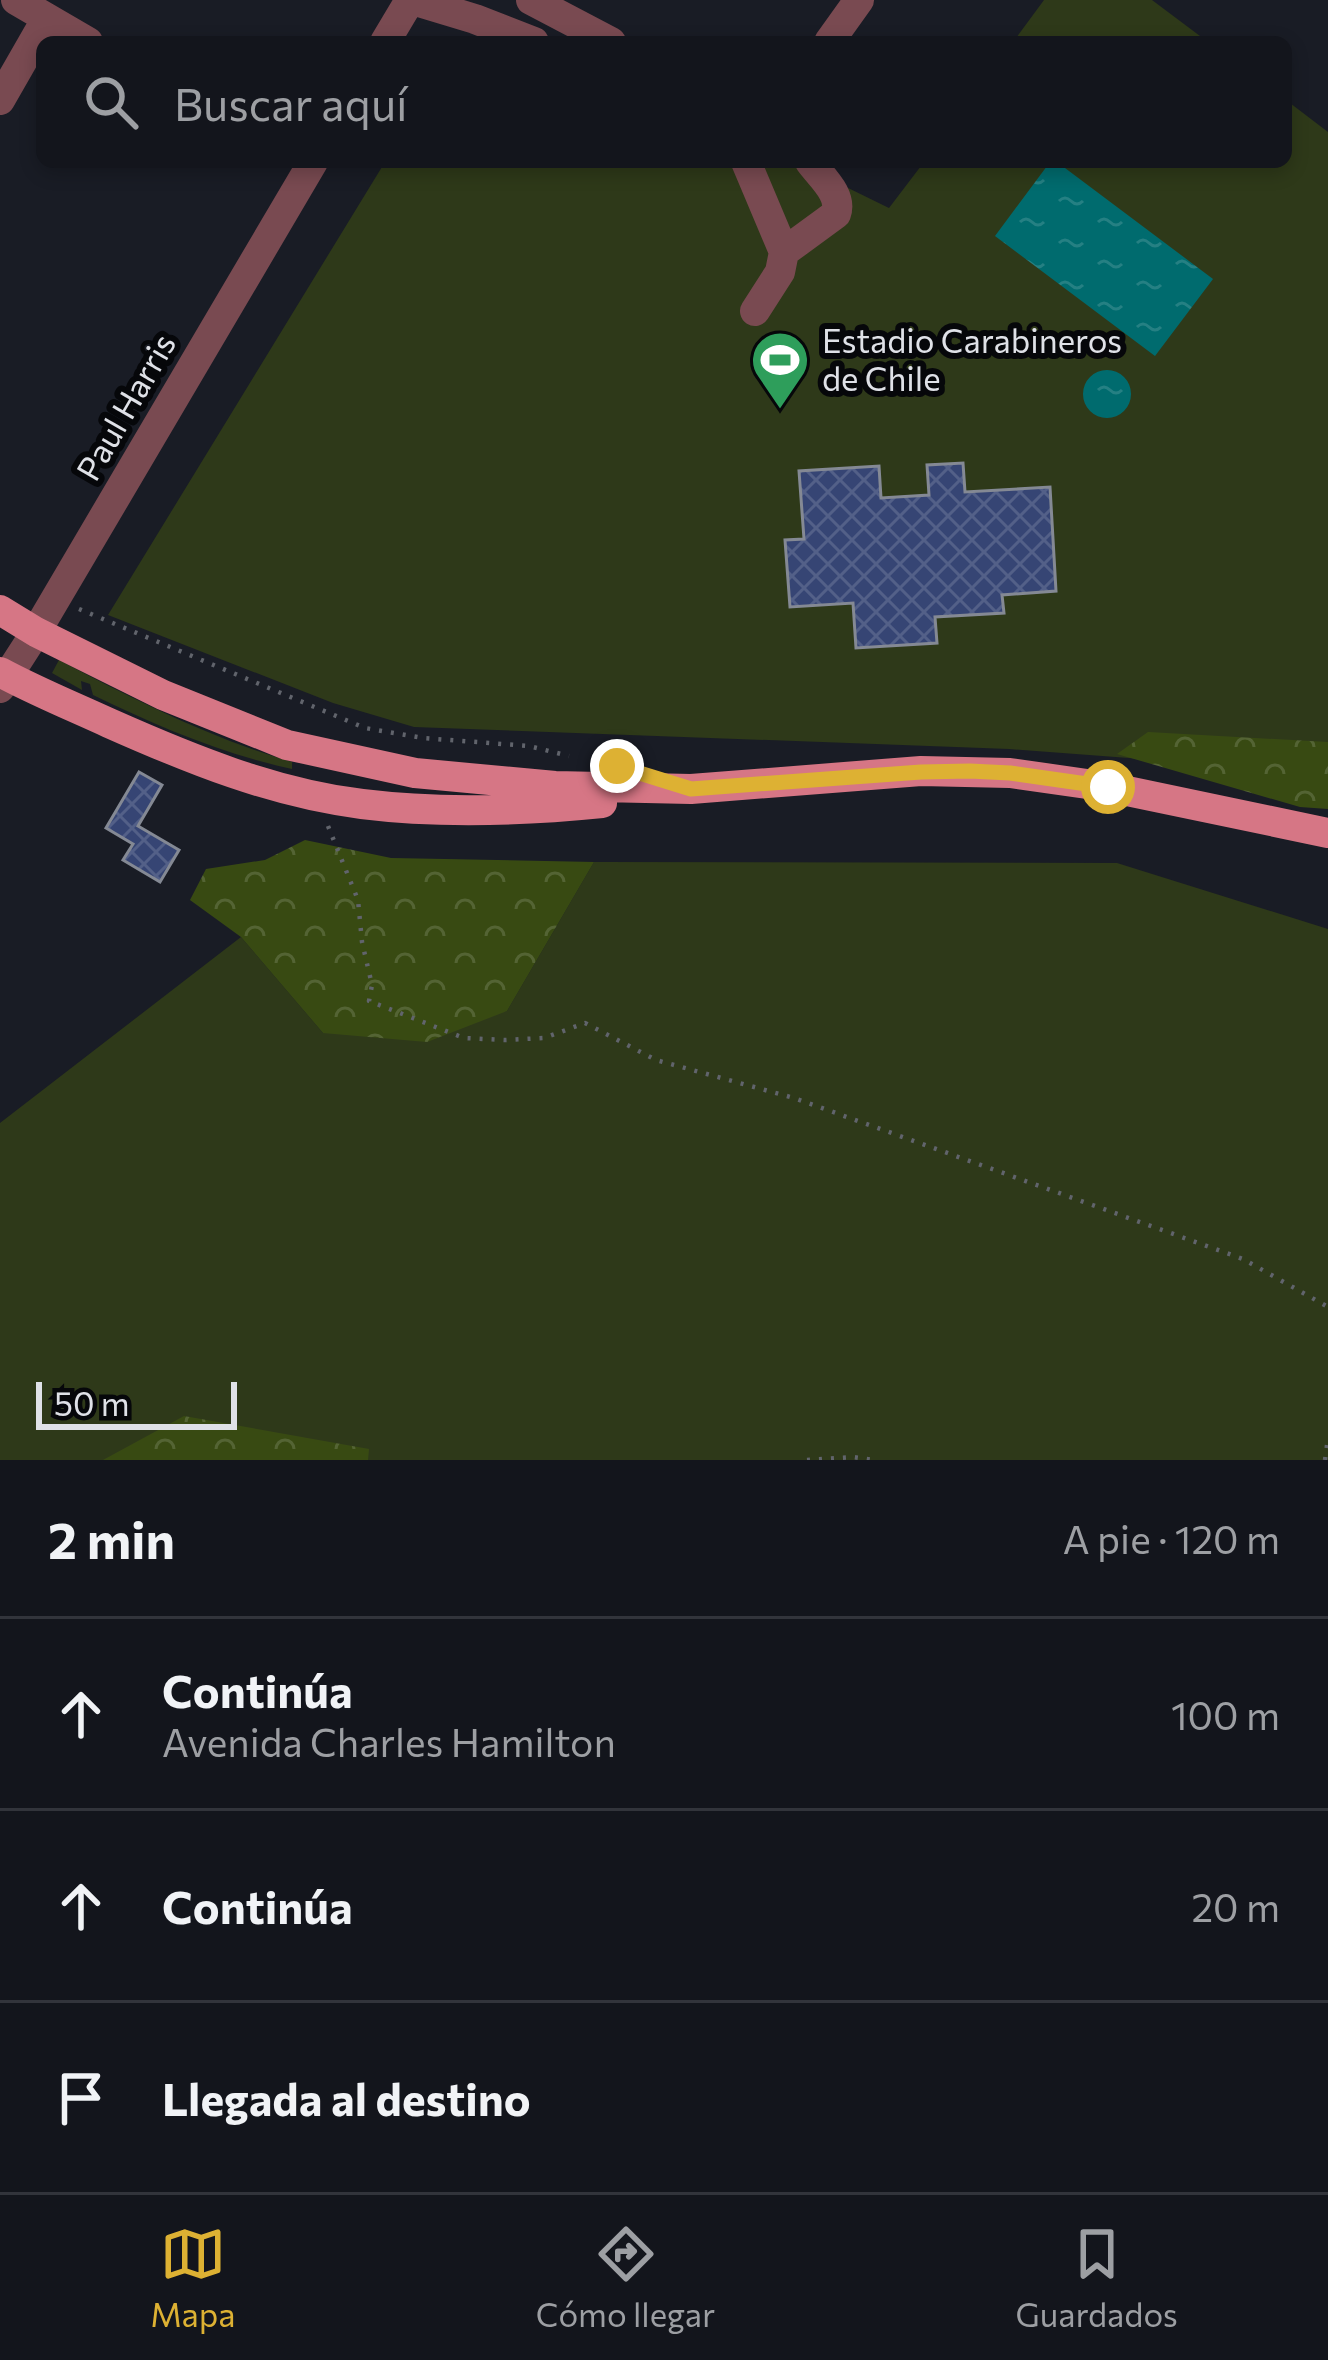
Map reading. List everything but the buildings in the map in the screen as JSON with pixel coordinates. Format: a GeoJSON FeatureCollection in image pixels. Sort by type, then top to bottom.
{"type":"FeatureCollection","features":[{"type":"Feature","properties":{"kind":"main road"},"geometry":{"type":"LineString","coordinates":[[0,610],[164,695],[287,745],[415,773],[555,786],[691,789],[921,772],[1010,773],[1108,787],[1328,832]]}},
{"type":"Feature","properties":{"kind":"main road"},"geometry":{"type":"LineString","coordinates":[[2,679],[196,762],[361,804],[438,810],[543,809],[691,789]]}},
{"type":"Feature","properties":{"kind":"street"},"geometry":{"type":"LineString","coordinates":[[16,0],[78,36]]}},
{"type":"Feature","properties":{"kind":"street"},"geometry":{"type":"LineString","coordinates":[[389,36],[411,0],[519,36]]}},
{"type":"Feature","properties":{"kind":"street"},"geometry":{"type":"LineString","coordinates":[[531,0],[600,36]]}},
{"type":"Feature","properties":{"kind":"street"},"geometry":{"type":"LineString","coordinates":[[833,36],[860,0]]}},
{"type":"Feature","properties":{"kind":"street"},"geometry":{"type":"LineString","coordinates":[[37,36],[47,18]]}},
{"type":"Feature","properties":{"kind":"street"},"geometry":{"type":"LineString","coordinates":[[0,100],[36,37]]}},
{"type":"Feature","properties":{"kind":"street","name":"Paul Harris"},"geometry":{"type":"LineString","coordinates":[[2,679],[36,632],[302,168]]}},
{"type":"Feature","properties":{"kind":"street"},"geometry":{"type":"LineString","coordinates":[[749,168],[784,252],[780,272],[755,311]]}},
{"type":"Feature","properties":{"kind":"street"},"geometry":{"type":"LineString","coordinates":[[784,252],[836,214],[839,206],[814,168]]}},
{"type":"Feature","properties":{"kind":"path"},"geometry":{"type":"LineString","coordinates":[[80,610],[364,728],[530,746],[573,757]]}},
{"type":"Feature","properties":{"kind":"path"},"geometry":{"type":"LineString","coordinates":[[331,830],[358,900],[372,985],[369,1000],[464,1038],[544,1038],[585,1023],[656,1060],[794,1098],[1243,1259],[1328,1307]]}},
{"type":"Feature","properties":{"kind":"path"},"geometry":{"type":"LineString","coordinates":[[1325,1460],[1328,1438]]}},
{"type":"Feature","properties":{"kind":"path"},"geometry":{"type":"LineString","coordinates":[[807,1460],[874,1460]]}},
{"type":"Feature","properties":{"kind":"green space"},"geometry":{"type":"Polygon","coordinates":[[[1044,0],[1152,0],[1200,36],[1017,36],[1044,0]]]}},
{"type":"Feature","properties":{"kind":"green space","name":"Estadio Carabineros de Chile"},"geometry":{"type":"Polygon","coordinates":[[[1292,105],[1328,132],[1328,773],[1009,749],[414,727],[333,703],[108,615],[381,168],[807,168],[889,208],[919,168],[1292,168],[1292,105]]]}},
{"type":"Feature","properties":{"kind":"green space"},"geometry":{"type":"Polygon","coordinates":[[[59,660],[202,730],[292,762],[292,769],[215,747],[118,707],[93,695],[90,684],[81,681],[82,690],[52,673],[59,660]]]}},
{"type":"Feature","properties":{"kind":"green space"},"geometry":{"type":"Polygon","coordinates":[[[1148,732],[1328,742],[1328,809],[1300,807],[1117,754],[1148,732]]]}},
{"type":"Feature","properties":{"kind":"green space"},"geometry":{"type":"Polygon","coordinates":[[[305,840],[391,858],[594,862],[507,1011],[427,1042],[323,1033],[241,937],[190,900],[206,869],[265,860],[305,840]]]}},
{"type":"Feature","properties":{"kind":"green space"},"geometry":{"type":"Polygon","coordinates":[[[594,862],[1117,863],[1328,929],[1328,1460],[0,1460],[0,1123],[241,937],[323,1033],[507,1011],[594,862]]]}},
{"type":"Feature","properties":{"kind":"green space"},"geometry":{"type":"Polygon","coordinates":[[[184,1416],[369,1449],[368,1460],[103,1460],[184,1416]]]}},
{"type":"Feature","properties":{"kind":"water"},"geometry":{"type":"Polygon","coordinates":[[[1046,168],[1065,168],[1213,279],[1155,356],[995,236],[1046,168]]]}},
{"type":"Feature","properties":{"kind":"water"},"geometry":{"type":"Polygon","coordinates":[[[1107,370],[1124,377],[1131,394],[1124,411],[1107,418],[1090,411],[1083,394],[1090,377],[1107,370]]]}},
{"type":"Feature","properties":{"kind":"place","name":"Estadio Carabineros de Chile"},"geometry":{"type":"Point","coordinates":[780,411]}},
{"type":"Feature","properties":{"kind":"route"},"geometry":{"type":"LineString","coordinates":[[617,766],[691,789],[970,771],[1108,787]]}}]}
